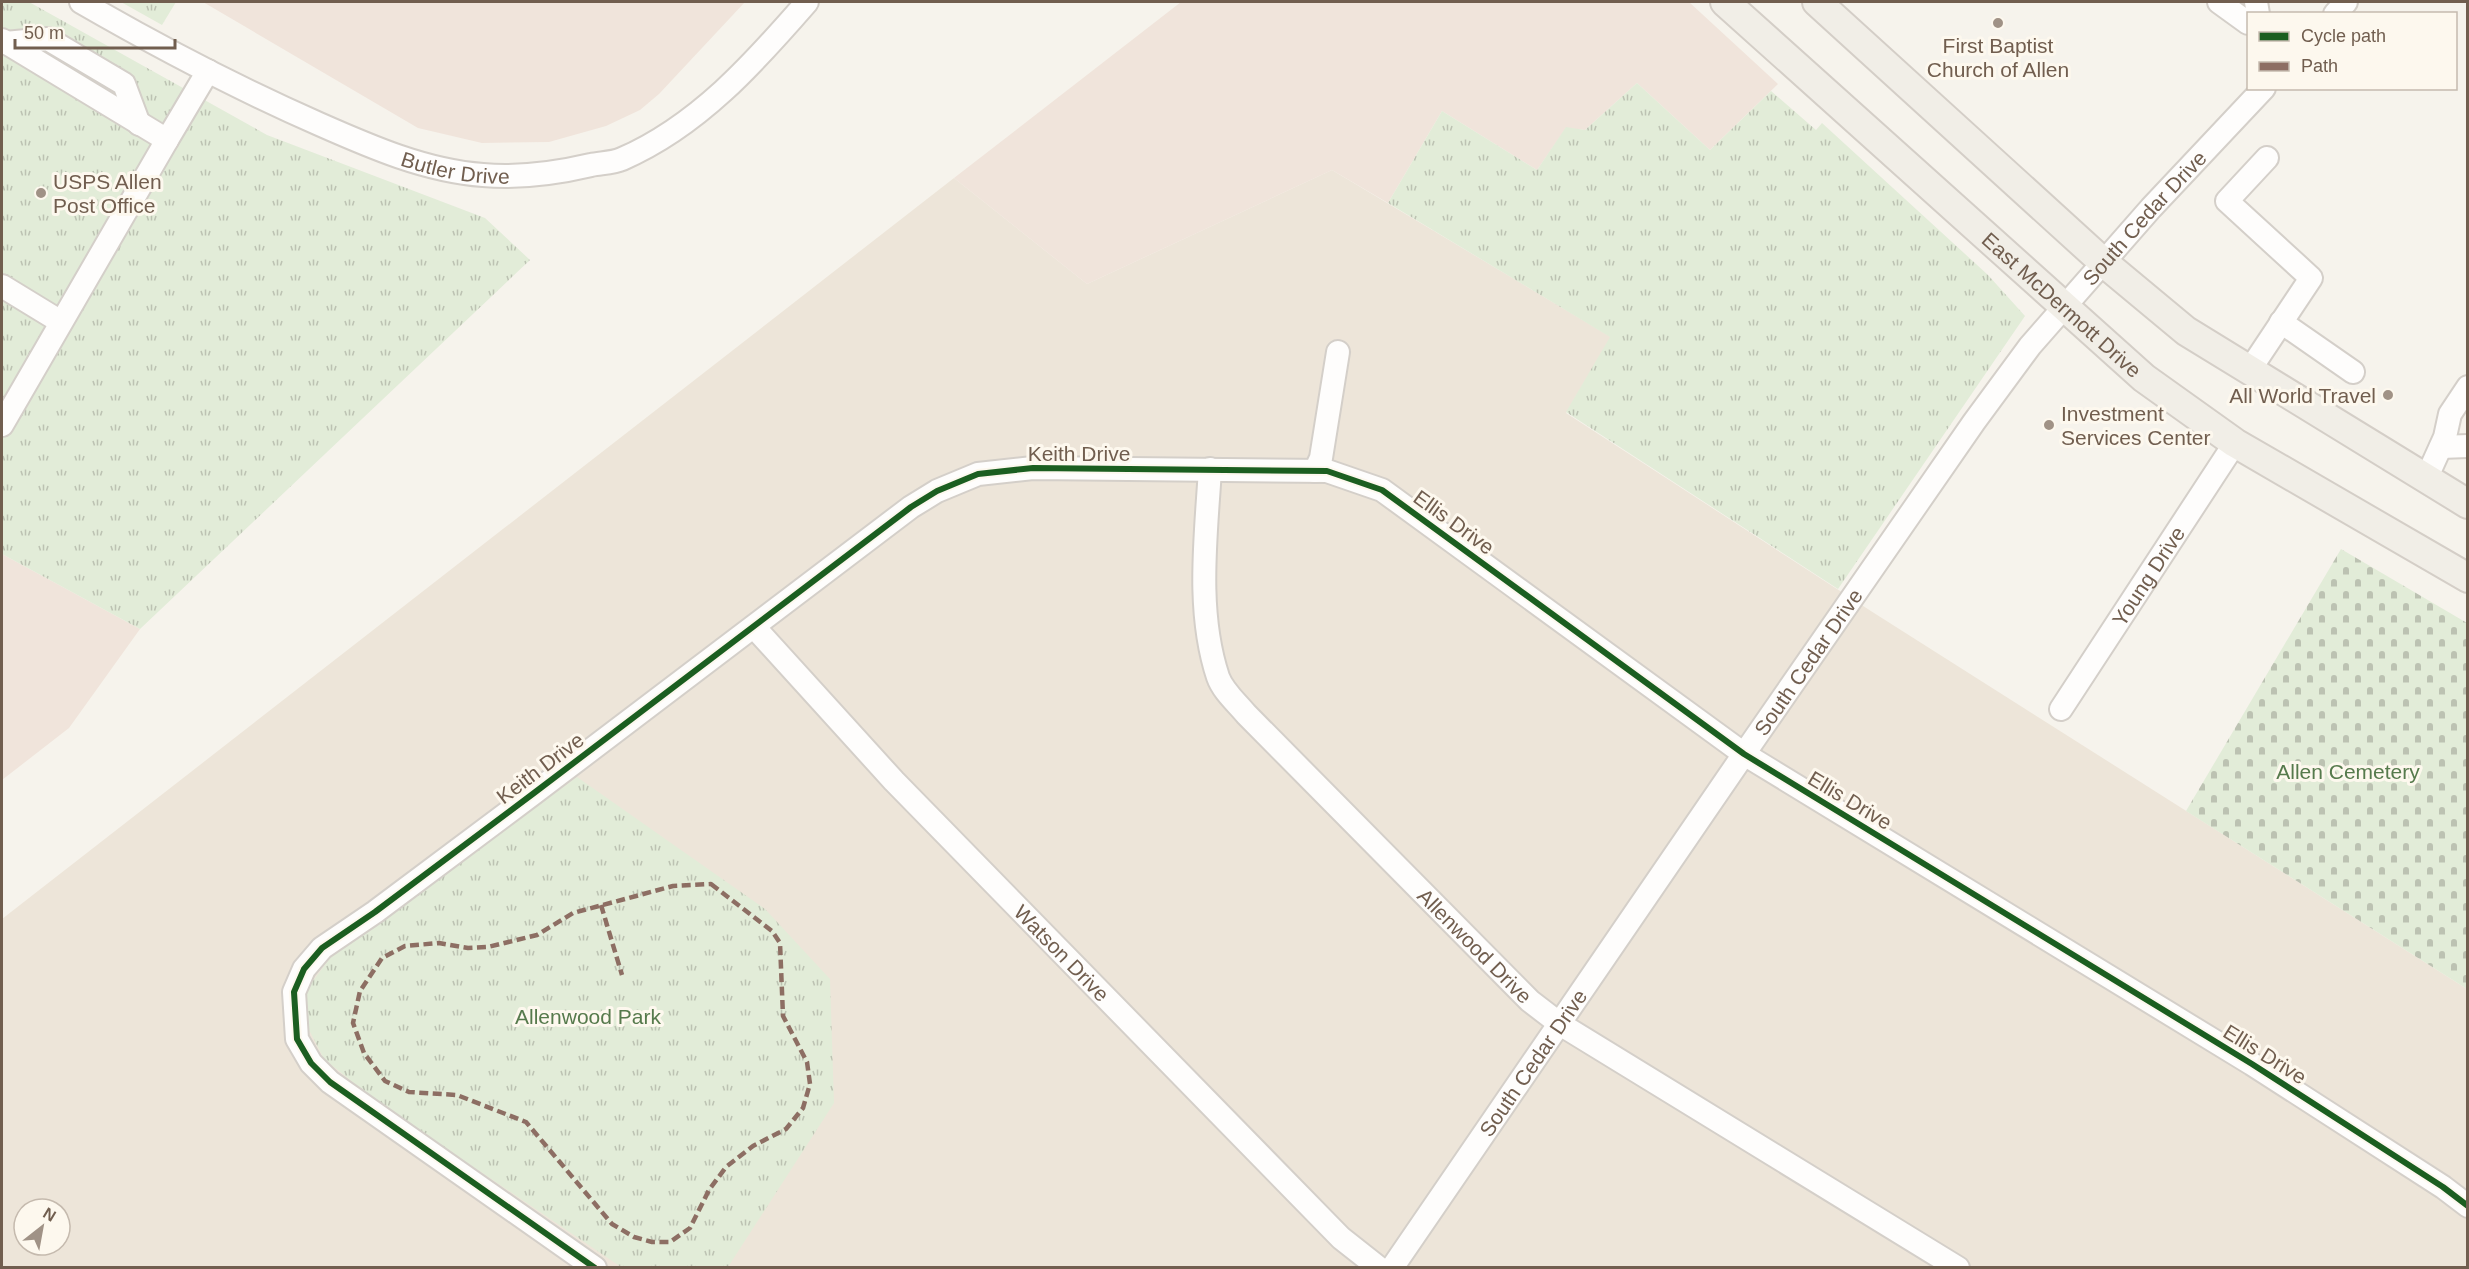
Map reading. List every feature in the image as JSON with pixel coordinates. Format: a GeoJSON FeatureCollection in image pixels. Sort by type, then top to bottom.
{"type":"FeatureCollection","features":[{"type":"Feature","properties":{"kind":"main road","name":"East McDermott Drive"},"geometry":{"type":"LineString","coordinates":[[1725,2],[2064,309],[2144,378],[2235,443],[2468,578]]}},
{"type":"Feature","properties":{"kind":"main road"},"geometry":{"type":"LineString","coordinates":[[1817,2],[2103,262],[2186,331],[2468,504]]}},
{"type":"Feature","properties":{"kind":"street","name":"Butler Drive"},"geometry":{"type":"LineString","coordinates":[[81,2],[161,48],[275,104],[375,149],[429,166],[484,176],[567,171],[620,160],[674,131],[715,100],[766,50],[807,2]]}},
{"type":"Feature","properties":{"kind":"street"},"geometry":{"type":"LineString","coordinates":[[2219,2],[2247,22]]}},
{"type":"Feature","properties":{"kind":"street"},"geometry":{"type":"LineString","coordinates":[[3,41],[167,140]]}},
{"type":"Feature","properties":{"kind":"street"},"geometry":{"type":"LineString","coordinates":[[2,425],[208,71]]}},
{"type":"Feature","properties":{"kind":"street","name":"South Cedar Drive"},"geometry":{"type":"LineString","coordinates":[[1392,1268],[1744,754],[1974,422],[2030,346],[2103,262],[2262,90]]}},
{"type":"Feature","properties":{"kind":"street"},"geometry":{"type":"LineString","coordinates":[[2249,371],[2311,278],[2227,201],[2267,158]]}},
{"type":"Feature","properties":{"kind":"street"},"geometry":{"type":"LineString","coordinates":[[2,286],[61,322]]}},
{"type":"Feature","properties":{"kind":"street"},"geometry":{"type":"LineString","coordinates":[[2281,322],[2353,372]]}},
{"type":"Feature","properties":{"kind":"street"},"geometry":{"type":"LineString","coordinates":[[1315,471],[1321,458],[1338,352]]}},
{"type":"Feature","properties":{"kind":"street"},"geometry":{"type":"LineString","coordinates":[[2426,479],[2441,447],[2450,414],[2468,387]]}},
{"type":"Feature","properties":{"kind":"street","name":"Young Drive"},"geometry":{"type":"LineString","coordinates":[[2061,709],[2235,443]]}},
{"type":"Feature","properties":{"kind":"street"},"geometry":{"type":"LineString","coordinates":[[2441,447],[2468,446]]}},
{"type":"Feature","properties":{"kind":"street","name":"Keith Drive"},"geometry":{"type":"LineString","coordinates":[[595,1268],[330,1082],[311,1063],[297,1039],[294,992],[304,969],[322,948],[384,905],[755,628],[911,507],[937,490],[978,474],[1034,468],[1210,469]]}},
{"type":"Feature","properties":{"kind":"street","name":"Ellis Drive"},"geometry":{"type":"LineString","coordinates":[[1210,469],[1327,471],[1382,490],[1744,754],[2252,1064],[2443,1187],[2468,1206]]}},
{"type":"Feature","properties":{"kind":"street","name":"Allenwood Drive"},"geometry":{"type":"LineString","coordinates":[[1210,469],[1205,564],[1207,621],[1218,677],[1224,689],[1530,1001],[1560,1024],[1958,1268]]}},
{"type":"Feature","properties":{"kind":"street","name":"Watson Drive"},"geometry":{"type":"LineString","coordinates":[[755,628],[902,789],[1333,1229],[1378,1268]]}},
{"type":"Feature","properties":{"kind":"shaded area"},"geometry":{"type":"Polygon","coordinates":[[[203,2],[745,2],[659,94],[640,110],[606,126],[549,142],[482,143],[418,128],[203,2]]]}},
{"type":"Feature","properties":{"kind":"shaded area"},"geometry":{"type":"Polygon","coordinates":[[[1181,2],[1689,2],[1778,84],[1710,150],[1637,83],[1585,130],[1566,128],[1537,170],[1442,111],[1388,203],[1332,170],[1087,284],[954,178],[1181,2]]]}},
{"type":"Feature","properties":{"kind":"shaded area"},"geometry":{"type":"Polygon","coordinates":[[[1332,170],[1611,337],[1566,413],[1874,613],[2467,989],[2467,1267],[2,1268],[2,919],[954,178],[1087,284],[1332,170]]]}},
{"type":"Feature","properties":{"kind":"shaded area"},"geometry":{"type":"Polygon","coordinates":[[[2,554],[140,629],[69,728],[2,780],[2,554]]]}},
{"type":"Feature","properties":{"kind":"green space"},"geometry":{"type":"Polygon","coordinates":[[[2,2],[29,2],[267,135],[485,218],[530,260],[140,629],[2,554],[2,2]]]}},
{"type":"Feature","properties":{"kind":"green space"},"geometry":{"type":"Polygon","coordinates":[[[121,2],[176,2],[162,25],[121,2]]]}},
{"type":"Feature","properties":{"kind":"green space"},"geometry":{"type":"Polygon","coordinates":[[[1637,83],[1710,150],[1771,91],[1816,130],[1822,123],[1988,275],[2025,316],[1838,589],[1566,412],[1610,337],[1388,203],[1442,111],[1537,170],[1566,127],[1585,130],[1637,83]]]}},
{"type":"Feature","properties":{"kind":"green space","name":"Allen Cemetery"},"geometry":{"type":"Polygon","coordinates":[[[2341,549],[2467,623],[2467,989],[2186,811],[2341,549]]]}},
{"type":"Feature","properties":{"kind":"green space","name":"Allenwood Park"},"geometry":{"type":"Polygon","coordinates":[[[577,777],[765,909],[830,979],[834,1103],[728,1267],[621,1267],[375,1100],[324,1059],[306,1024],[307,989],[330,958],[577,777]]]}},
{"type":"Feature","properties":{"kind":"marked path"},"geometry":{"type":"LineString","coordinates":[[711,884],[772,931],[780,943],[783,1016],[807,1062],[810,1084],[803,1108],[786,1129],[753,1146],[726,1167],[709,1190],[690,1228],[670,1242],[652,1242],[634,1237],[612,1224],[526,1122],[457,1095],[409,1092],[385,1081],[364,1053],[353,1023],[360,991],[382,958],[405,946],[439,943],[468,948],[488,947],[537,935],[573,913],[673,886],[711,884]]}},
{"type":"Feature","properties":{"kind":"marked path"},"geometry":{"type":"LineString","coordinates":[[601,905],[622,975]]}},
{"type":"Feature","properties":{"kind":"cycle path"},"geometry":{"type":"LineString","coordinates":[[595,1268],[330,1082],[311,1063],[297,1039],[294,992],[304,969],[322,948],[375,912],[534,793],[911,507],[937,491],[978,474],[1033,468],[1327,471],[1382,490],[1744,754],[2252,1064],[2443,1187],[2468,1206]]}},
{"type":"Feature","properties":{"kind":"place","name":"First Baptist Church of Allen"},"geometry":{"type":"Point","coordinates":[1998,23]}},
{"type":"Feature","properties":{"kind":"place","name":"USPS Allen Post Office"},"geometry":{"type":"Point","coordinates":[41,193]}},
{"type":"Feature","properties":{"kind":"place","name":"All World Travel"},"geometry":{"type":"Point","coordinates":[2388,395]}},
{"type":"Feature","properties":{"kind":"place","name":"Investment Services Center"},"geometry":{"type":"Point","coordinates":[2049,425]}}]}
